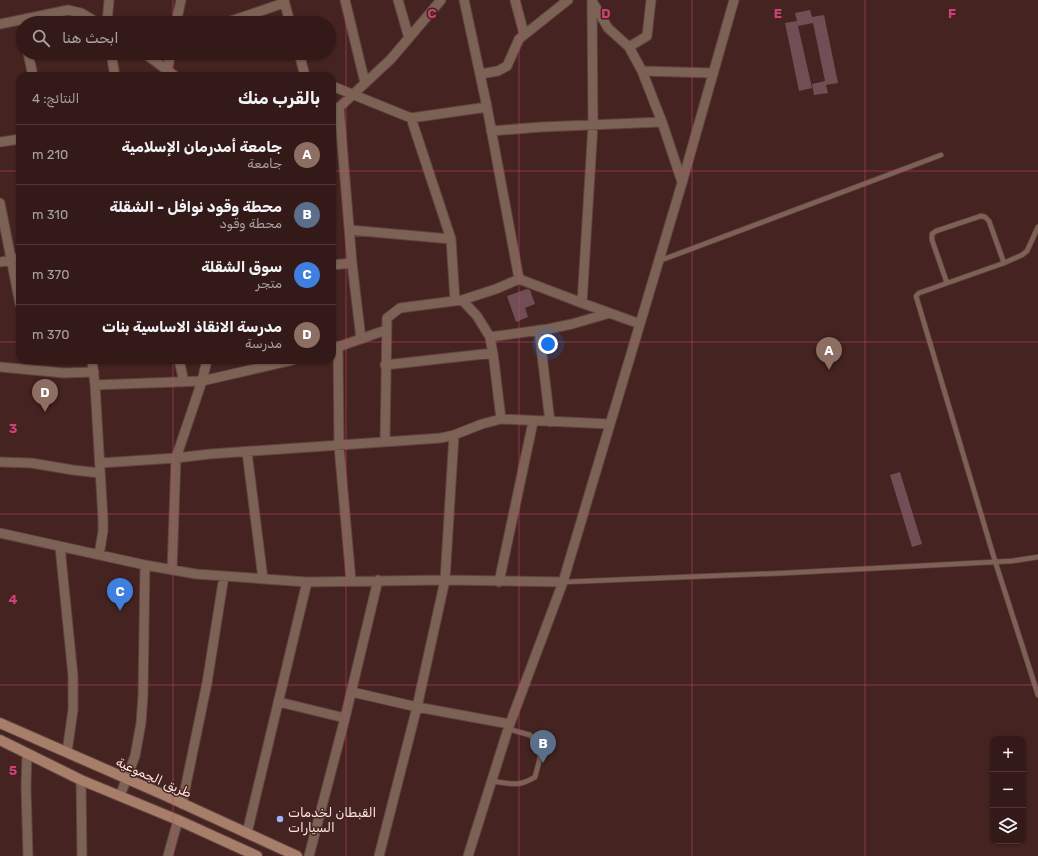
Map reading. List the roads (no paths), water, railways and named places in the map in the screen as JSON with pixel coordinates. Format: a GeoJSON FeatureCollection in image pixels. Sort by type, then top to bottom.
{"type":"FeatureCollection","features":[{"type":"Feature","properties":{"kind":"main road","name":"طريق الجموعية"},"geometry":{"type":"LineString","coordinates":[[0,723],[297,856]]}},
{"type":"Feature","properties":{"kind":"main road"},"geometry":{"type":"LineString","coordinates":[[0,740],[81,780],[178,820],[237,851],[257,856]]}},
{"type":"Feature","properties":{"kind":"street"},"geometry":{"type":"LineString","coordinates":[[108,16],[109,0]]}},
{"type":"Feature","properties":{"kind":"street"},"geometry":{"type":"LineString","coordinates":[[178,16],[181,0]]}},
{"type":"Feature","properties":{"kind":"street"},"geometry":{"type":"LineString","coordinates":[[345,0],[365,84]]}},
{"type":"Feature","properties":{"kind":"street"},"geometry":{"type":"LineString","coordinates":[[398,0],[409,38]]}},
{"type":"Feature","properties":{"kind":"street"},"geometry":{"type":"LineString","coordinates":[[336,109],[391,59],[441,0]]}},
{"type":"Feature","properties":{"kind":"street"},"geometry":{"type":"LineString","coordinates":[[515,0],[524,34]]}},
{"type":"Feature","properties":{"kind":"street"},"geometry":{"type":"LineString","coordinates":[[480,74],[498,71],[507,66],[519,39],[568,0]]}},
{"type":"Feature","properties":{"kind":"street"},"geometry":{"type":"LineString","coordinates":[[592,0],[608,28],[630,47],[642,72],[662,122],[682,183]]}},
{"type":"Feature","properties":{"kind":"street"},"geometry":{"type":"LineString","coordinates":[[582,303],[593,125],[592,0]]}},
{"type":"Feature","properties":{"kind":"street"},"geometry":{"type":"LineString","coordinates":[[630,47],[647,36],[652,0]]}},
{"type":"Feature","properties":{"kind":"street"},"geometry":{"type":"LineString","coordinates":[[468,856],[509,726],[564,582],[682,183],[734,0]]}},
{"type":"Feature","properties":{"kind":"street"},"geometry":{"type":"LineString","coordinates":[[244,16],[284,1],[288,16]]}},
{"type":"Feature","properties":{"kind":"street"},"geometry":{"type":"LineString","coordinates":[[467,1],[518,279]]}},
{"type":"Feature","properties":{"kind":"street"},"geometry":{"type":"LineString","coordinates":[[47,16],[68,10],[81,13],[86,16]]}},
{"type":"Feature","properties":{"kind":"street"},"geometry":{"type":"LineString","coordinates":[[0,24],[16,23]]}},
{"type":"Feature","properties":{"kind":"street"},"geometry":{"type":"LineString","coordinates":[[30,60],[32,72]]}},
{"type":"Feature","properties":{"kind":"street"},"geometry":{"type":"LineString","coordinates":[[112,60],[114,72]]}},
{"type":"Feature","properties":{"kind":"street"},"geometry":{"type":"LineString","coordinates":[[153,60],[170,72]]}},
{"type":"Feature","properties":{"kind":"street"},"geometry":{"type":"LineString","coordinates":[[167,70],[169,60]]}},
{"type":"Feature","properties":{"kind":"street"},"geometry":{"type":"LineString","coordinates":[[301,60],[304,72]]}},
{"type":"Feature","properties":{"kind":"street"},"geometry":{"type":"LineString","coordinates":[[642,72],[713,73]]}},
{"type":"Feature","properties":{"kind":"street"},"geometry":{"type":"LineString","coordinates":[[336,88],[411,118],[487,107]]}},
{"type":"Feature","properties":{"kind":"street"},"geometry":{"type":"LineString","coordinates":[[336,118],[350,230],[352,263],[361,339]]}},
{"type":"Feature","properties":{"kind":"street"},"geometry":{"type":"LineString","coordinates":[[411,118],[451,239],[459,300],[478,316],[490,337],[500,419]]}},
{"type":"Feature","properties":{"kind":"street"},"geometry":{"type":"LineString","coordinates":[[491,130],[662,122]]}},
{"type":"Feature","properties":{"kind":"street"},"geometry":{"type":"LineString","coordinates":[[0,142],[16,139]]}},
{"type":"Feature","properties":{"kind":"street"},"geometry":{"type":"LineString","coordinates":[[0,203],[15,259],[0,262]]}},
{"type":"Feature","properties":{"kind":"street"},"geometry":{"type":"LineString","coordinates":[[350,230],[451,239]]}},
{"type":"Feature","properties":{"kind":"street"},"geometry":{"type":"LineString","coordinates":[[336,265],[352,263]]}},
{"type":"Feature","properties":{"kind":"street"},"geometry":{"type":"LineString","coordinates":[[385,442],[385,365],[387,318],[400,308],[459,300],[496,289],[518,279],[640,324]]}},
{"type":"Feature","properties":{"kind":"street"},"geometry":{"type":"LineString","coordinates":[[490,337],[572,324],[610,313]]}},
{"type":"Feature","properties":{"kind":"street"},"geometry":{"type":"LineString","coordinates":[[336,348],[386,330]]}},
{"type":"Feature","properties":{"kind":"street"},"geometry":{"type":"LineString","coordinates":[[539,330],[550,422]]}},
{"type":"Feature","properties":{"kind":"street"},"geometry":{"type":"LineString","coordinates":[[385,365],[493,353]]}},
{"type":"Feature","properties":{"kind":"street"},"geometry":{"type":"LineString","coordinates":[[33,364],[34,370]]}},
{"type":"Feature","properties":{"kind":"street"},"geometry":{"type":"LineString","coordinates":[[93,364],[100,463],[102,531],[99,555]]}},
{"type":"Feature","properties":{"kind":"street"},"geometry":{"type":"LineString","coordinates":[[180,364],[184,382]]}},
{"type":"Feature","properties":{"kind":"street"},"geometry":{"type":"LineString","coordinates":[[172,570],[176,458],[202,381],[206,364]]}},
{"type":"Feature","properties":{"kind":"street"},"geometry":{"type":"LineString","coordinates":[[95,385],[202,381],[276,364]]}},
{"type":"Feature","properties":{"kind":"street"},"geometry":{"type":"LineString","coordinates":[[336,364],[339,446],[351,581]]}},
{"type":"Feature","properties":{"kind":"street"},"geometry":{"type":"LineString","coordinates":[[0,367],[64,373],[94,372]]}},
{"type":"Feature","properties":{"kind":"street"},"geometry":{"type":"LineString","coordinates":[[100,463],[441,438],[500,419],[533,422],[610,424]]}},
{"type":"Feature","properties":{"kind":"street"},"geometry":{"type":"LineString","coordinates":[[499,582],[533,422]]}},
{"type":"Feature","properties":{"kind":"street"},"geometry":{"type":"LineString","coordinates":[[379,856],[417,707],[446,580],[454,435]]}},
{"type":"Feature","properties":{"kind":"street"},"geometry":{"type":"LineString","coordinates":[[247,452],[263,579]]}},
{"type":"Feature","properties":{"kind":"street"},"geometry":{"type":"LineString","coordinates":[[0,462],[31,463],[100,473]]}},
{"type":"Feature","properties":{"kind":"street"},"geometry":{"type":"LineString","coordinates":[[0,533],[145,565],[196,574],[307,582],[446,580],[564,582]]}},
{"type":"Feature","properties":{"kind":"street"},"geometry":{"type":"LineString","coordinates":[[60,547],[73,676],[73,710],[67,752]]}},
{"type":"Feature","properties":{"kind":"street"},"geometry":{"type":"LineString","coordinates":[[120,796],[135,756],[141,723],[145,565]]}},
{"type":"Feature","properties":{"kind":"street"},"geometry":{"type":"LineString","coordinates":[[182,804],[207,682],[224,576]]}},
{"type":"Feature","properties":{"kind":"street"},"geometry":{"type":"LineString","coordinates":[[309,856],[352,692],[378,580]]}},
{"type":"Feature","properties":{"kind":"street"},"geometry":{"type":"LineString","coordinates":[[248,833],[307,582]]}},
{"type":"Feature","properties":{"kind":"street"},"geometry":{"type":"LineString","coordinates":[[352,692],[509,726]]}},
{"type":"Feature","properties":{"kind":"street"},"geometry":{"type":"LineString","coordinates":[[279,702],[345,718]]}},
{"type":"Feature","properties":{"kind":"street"},"geometry":{"type":"LineString","coordinates":[[27,754],[26,787],[28,856]]}},
{"type":"Feature","properties":{"kind":"street"},"geometry":{"type":"LineString","coordinates":[[81,780],[82,856]]}},
{"type":"Feature","properties":{"kind":"street"},"geometry":{"type":"LineString","coordinates":[[168,856],[178,820]]}},
{"type":"Feature","properties":{"kind":"lane"},"geometry":{"type":"LineString","coordinates":[[659,261],[941,155]]}},
{"type":"Feature","properties":{"kind":"lane"},"geometry":{"type":"LineString","coordinates":[[947,284],[932,240],[932,234],[936,231],[981,216],[985,217],[989,221],[1004,263]]}},
{"type":"Feature","properties":{"kind":"lane"},"geometry":{"type":"LineString","coordinates":[[1038,227],[1027,251],[1022,255],[1004,263],[919,293],[916,296],[995,561],[1038,695]]}},
{"type":"Feature","properties":{"kind":"lane"},"geometry":{"type":"LineString","coordinates":[[564,582],[785,573],[1012,561],[1038,557]]}},
{"type":"Feature","properties":{"kind":"lane"},"geometry":{"type":"LineString","coordinates":[[492,780],[510,784],[524,784],[535,777],[540,758],[539,745],[530,735],[509,726]]}},
{"type":"Feature","properties":{"kind":"place","name":"جامعة أمدرمان الإسلامية"},"geometry":{"type":"Point","coordinates":[829,370]}},
{"type":"Feature","properties":{"kind":"place","name":"مدرسة الانقاذ الاساسية بنات"},"geometry":{"type":"Point","coordinates":[45,412]}},
{"type":"Feature","properties":{"kind":"place","name":"سوق الشقلة"},"geometry":{"type":"Point","coordinates":[120,611]}},
{"type":"Feature","properties":{"kind":"place","name":"محطة وقود نوافل - الشقلة"},"geometry":{"type":"Point","coordinates":[543,763]}},
{"type":"Feature","properties":{"kind":"place","name":"القبطان لخدمات السيارات"},"geometry":{"type":"Point","coordinates":[280,819]}}]}
